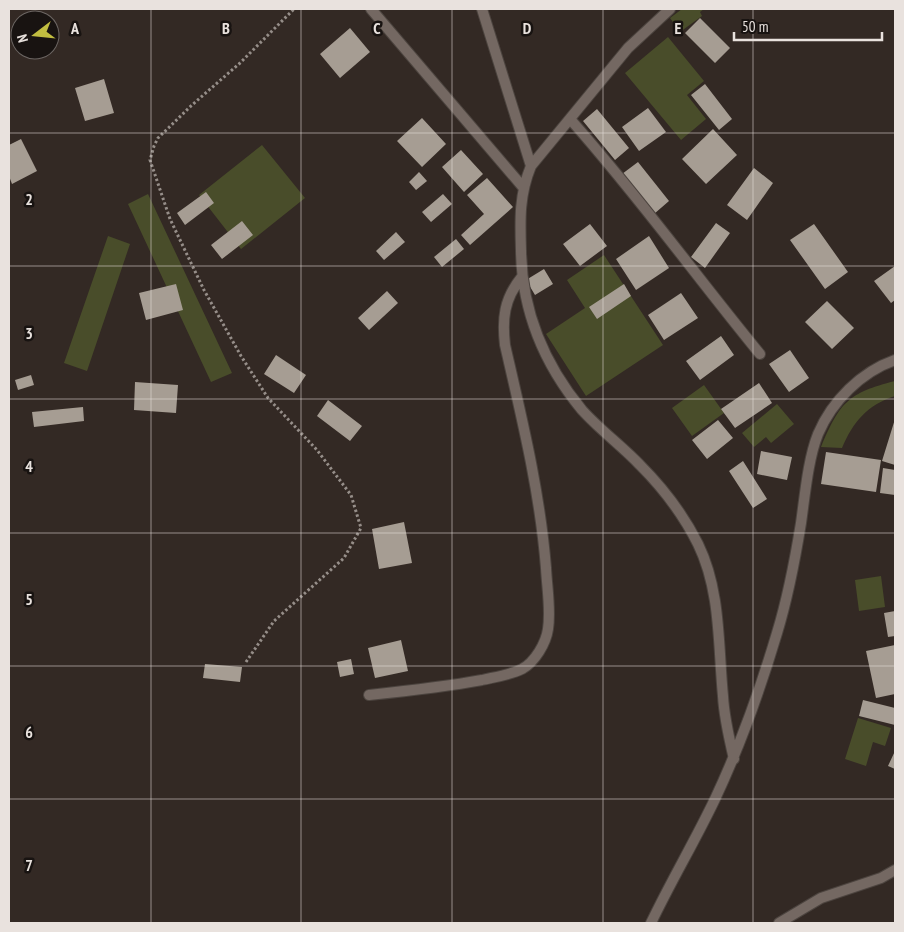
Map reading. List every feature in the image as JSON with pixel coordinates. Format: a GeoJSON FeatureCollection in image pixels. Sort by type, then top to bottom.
{"type":"FeatureCollection","features":[{"type":"Feature","properties":{"kind":"lane"},"geometry":{"type":"LineString","coordinates":[[371,9],[522,186]]}},
{"type":"Feature","properties":{"kind":"lane"},"geometry":{"type":"LineString","coordinates":[[482,9],[531,166]]}},
{"type":"Feature","properties":{"kind":"lane"},"geometry":{"type":"LineString","coordinates":[[670,9],[628,48],[531,166],[522,186],[521,278],[532,325],[542,349],[560,380],[583,410],[641,466],[663,492],[698,544],[709,571],[718,616],[724,714],[734,759]]}},
{"type":"Feature","properties":{"kind":"lane"},"geometry":{"type":"LineString","coordinates":[[570,119],[602,156],[760,354]]}},
{"type":"Feature","properties":{"kind":"lane"},"geometry":{"type":"LineString","coordinates":[[369,695],[421,690],[502,676],[522,669],[528,664],[545,640],[548,628],[548,595],[543,532],[536,480],[504,345],[503,328],[507,300],[511,290],[521,278]]}},
{"type":"Feature","properties":{"kind":"lane"},"geometry":{"type":"LineString","coordinates":[[651,923],[734,759],[756,700],[788,592],[818,435],[831,410],[852,386],[872,372],[895,360]]}},
{"type":"Feature","properties":{"kind":"lane"},"geometry":{"type":"LineString","coordinates":[[779,923],[821,898],[881,878],[895,870]]}},
{"type":"Feature","properties":{"kind":"path"},"geometry":{"type":"LineString","coordinates":[[246,662],[274,621],[344,558],[361,528],[351,495],[317,450],[268,398],[241,356],[204,290],[170,219],[150,160],[158,138],[240,63],[294,9]]}},
{"type":"Feature","properties":{"kind":"green space"},"geometry":{"type":"Polygon","coordinates":[[[682,9],[704,9],[700,12],[702,16],[680,32],[670,18],[682,9]]]}},
{"type":"Feature","properties":{"kind":"green space"},"geometry":{"type":"Polygon","coordinates":[[[668,37],[704,81],[687,95],[706,119],[681,140],[625,73],[668,37]]]}},
{"type":"Feature","properties":{"kind":"green space"},"geometry":{"type":"Polygon","coordinates":[[[262,145],[305,198],[241,249],[199,195],[262,145]]]}},
{"type":"Feature","properties":{"kind":"green space"},"geometry":{"type":"Polygon","coordinates":[[[148,194],[232,373],[211,382],[128,204],[148,194]]]}},
{"type":"Feature","properties":{"kind":"green space"},"geometry":{"type":"Polygon","coordinates":[[[108,236],[130,244],[87,371],[64,363],[108,236]]]}},
{"type":"Feature","properties":{"kind":"green space"},"geometry":{"type":"Polygon","coordinates":[[[604,255],[663,345],[586,396],[546,334],[585,308],[567,280],[604,255]]]}},
{"type":"Feature","properties":{"kind":"green space"},"geometry":{"type":"Polygon","coordinates":[[[895,381],[895,396],[876,404],[862,416],[851,430],[842,448],[821,447],[834,419],[848,402],[866,390],[895,381]]]}},
{"type":"Feature","properties":{"kind":"green space"},"geometry":{"type":"Polygon","coordinates":[[[704,385],[724,413],[692,436],[672,408],[704,385]]]}},
{"type":"Feature","properties":{"kind":"green space"},"geometry":{"type":"Polygon","coordinates":[[[777,404],[794,424],[771,443],[766,437],[754,447],[742,433],[777,404]]]}},
{"type":"Feature","properties":{"kind":"green space"},"geometry":{"type":"Polygon","coordinates":[[[881,576],[885,607],[859,611],[855,580],[881,576]]]}},
{"type":"Feature","properties":{"kind":"green space"},"geometry":{"type":"Polygon","coordinates":[[[858,718],[891,728],[885,746],[873,742],[866,766],[845,759],[858,718]]]}},
{"type":"Feature","properties":{"kind":"building"},"geometry":{"type":"Polygon","coordinates":[[[700,18],[730,48],[715,63],[685,33],[700,18]]]}},
{"type":"Feature","properties":{"kind":"building"},"geometry":{"type":"Polygon","coordinates":[[[350,28],[370,52],[340,78],[320,54],[350,28]]]}},
{"type":"Feature","properties":{"kind":"building"},"geometry":{"type":"Polygon","coordinates":[[[104,79],[114,113],[85,121],[75,88],[104,79]]]}},
{"type":"Feature","properties":{"kind":"building"},"geometry":{"type":"Polygon","coordinates":[[[705,84],[732,119],[719,130],[691,95],[705,84]]]}},
{"type":"Feature","properties":{"kind":"building"},"geometry":{"type":"Polygon","coordinates":[[[648,108],[666,132],[639,151],[622,127],[648,108]]]}},
{"type":"Feature","properties":{"kind":"building"},"geometry":{"type":"Polygon","coordinates":[[[597,109],[629,148],[615,160],[583,121],[597,109]]]}},
{"type":"Feature","properties":{"kind":"building"},"geometry":{"type":"Polygon","coordinates":[[[422,118],[446,144],[422,167],[397,141],[422,118]]]}},
{"type":"Feature","properties":{"kind":"building"},"geometry":{"type":"Polygon","coordinates":[[[713,129],[737,155],[706,184],[682,159],[713,129]]]}},
{"type":"Feature","properties":{"kind":"building"},"geometry":{"type":"Polygon","coordinates":[[[21,139],[37,171],[12,184],[9,176],[9,145],[21,139]]]}},
{"type":"Feature","properties":{"kind":"building"},"geometry":{"type":"Polygon","coordinates":[[[461,150],[483,174],[464,192],[442,167],[461,150]]]}},
{"type":"Feature","properties":{"kind":"building"},"geometry":{"type":"Polygon","coordinates":[[[638,162],[669,201],[654,214],[622,174],[638,162]]]}},
{"type":"Feature","properties":{"kind":"building"},"geometry":{"type":"Polygon","coordinates":[[[754,168],[773,183],[747,220],[727,205],[754,168]]]}},
{"type":"Feature","properties":{"kind":"building"},"geometry":{"type":"Polygon","coordinates":[[[419,172],[427,181],[416,190],[409,182],[419,172]]]}},
{"type":"Feature","properties":{"kind":"building"},"geometry":{"type":"Polygon","coordinates":[[[487,178],[513,207],[470,245],[461,235],[484,214],[467,195],[487,178]]]}},
{"type":"Feature","properties":{"kind":"building"},"geometry":{"type":"Polygon","coordinates":[[[206,192],[214,203],[185,225],[177,213],[206,192]]]}},
{"type":"Feature","properties":{"kind":"building"},"geometry":{"type":"Polygon","coordinates":[[[443,194],[452,204],[431,222],[422,212],[443,194]]]}},
{"type":"Feature","properties":{"kind":"building"},"geometry":{"type":"Polygon","coordinates":[[[242,221],[253,235],[222,259],[211,245],[242,221]]]}},
{"type":"Feature","properties":{"kind":"building"},"geometry":{"type":"Polygon","coordinates":[[[716,223],[730,233],[705,268],[691,257],[716,223]]]}},
{"type":"Feature","properties":{"kind":"building"},"geometry":{"type":"Polygon","coordinates":[[[590,224],[607,246],[580,266],[563,244],[590,224]]]}},
{"type":"Feature","properties":{"kind":"building"},"geometry":{"type":"Polygon","coordinates":[[[814,224],[848,272],[825,289],[790,240],[814,224]]]}},
{"type":"Feature","properties":{"kind":"building"},"geometry":{"type":"Polygon","coordinates":[[[396,232],[405,242],[384,260],[376,251],[396,232]]]}},
{"type":"Feature","properties":{"kind":"building"},"geometry":{"type":"Polygon","coordinates":[[[649,236],[669,268],[636,290],[616,259],[649,236]]]}},
{"type":"Feature","properties":{"kind":"building"},"geometry":{"type":"Polygon","coordinates":[[[456,239],[464,249],[442,267],[434,257],[456,239]]]}},
{"type":"Feature","properties":{"kind":"building"},"geometry":{"type":"Polygon","coordinates":[[[895,266],[895,300],[891,303],[874,281],[895,266]]]}},
{"type":"Feature","properties":{"kind":"building"},"geometry":{"type":"Polygon","coordinates":[[[544,269],[553,284],[535,295],[526,280],[544,269]]]}},
{"type":"Feature","properties":{"kind":"building"},"geometry":{"type":"Polygon","coordinates":[[[176,284],[183,310],[146,320],[139,293],[176,284]]]}},
{"type":"Feature","properties":{"kind":"building"},"geometry":{"type":"Polygon","coordinates":[[[624,284],[631,296],[597,319],[589,307],[624,284]]]}},
{"type":"Feature","properties":{"kind":"building"},"geometry":{"type":"Polygon","coordinates":[[[387,291],[398,303],[369,330],[358,318],[387,291]]]}},
{"type":"Feature","properties":{"kind":"building"},"geometry":{"type":"Polygon","coordinates":[[[681,293],[698,318],[664,340],[648,315],[681,293]]]}},
{"type":"Feature","properties":{"kind":"building"},"geometry":{"type":"Polygon","coordinates":[[[827,301],[854,328],[832,349],[805,322],[827,301]]]}},
{"type":"Feature","properties":{"kind":"building"},"geometry":{"type":"Polygon","coordinates":[[[721,336],[734,355],[700,380],[686,361],[721,336]]]}},
{"type":"Feature","properties":{"kind":"building"},"geometry":{"type":"Polygon","coordinates":[[[790,350],[809,378],[789,392],[769,364],[790,350]]]}},
{"type":"Feature","properties":{"kind":"building"},"geometry":{"type":"Polygon","coordinates":[[[276,355],[306,375],[294,393],[264,374],[276,355]]]}},
{"type":"Feature","properties":{"kind":"building"},"geometry":{"type":"Polygon","coordinates":[[[31,375],[34,385],[18,390],[15,380],[31,375]]]}},
{"type":"Feature","properties":{"kind":"building"},"geometry":{"type":"Polygon","coordinates":[[[135,382],[178,385],[176,413],[134,410],[135,382]]]}},
{"type":"Feature","properties":{"kind":"building"},"geometry":{"type":"Polygon","coordinates":[[[759,383],[772,403],[735,428],[721,409],[759,383]]]}},
{"type":"Feature","properties":{"kind":"building"},"geometry":{"type":"Polygon","coordinates":[[[328,400],[362,426],[350,441],[317,416],[328,400]]]}},
{"type":"Feature","properties":{"kind":"building"},"geometry":{"type":"Polygon","coordinates":[[[83,407],[84,421],[34,427],[32,412],[83,407]]]}},
{"type":"Feature","properties":{"kind":"building"},"geometry":{"type":"Polygon","coordinates":[[[895,419],[895,465],[882,461],[895,419]]]}},
{"type":"Feature","properties":{"kind":"building"},"geometry":{"type":"Polygon","coordinates":[[[718,420],[733,438],[707,459],[692,440],[718,420]]]}},
{"type":"Feature","properties":{"kind":"building"},"geometry":{"type":"Polygon","coordinates":[[[761,451],[792,457],[787,480],[757,474],[761,451]]]}},
{"type":"Feature","properties":{"kind":"building"},"geometry":{"type":"Polygon","coordinates":[[[826,452],[881,460],[876,492],[821,484],[826,452]]]}},
{"type":"Feature","properties":{"kind":"building"},"geometry":{"type":"Polygon","coordinates":[[[743,461],[767,499],[753,508],[729,471],[743,461]]]}},
{"type":"Feature","properties":{"kind":"building"},"geometry":{"type":"Polygon","coordinates":[[[883,468],[895,470],[895,495],[880,493],[883,468]]]}},
{"type":"Feature","properties":{"kind":"building"},"geometry":{"type":"Polygon","coordinates":[[[404,522],[412,563],[379,569],[372,529],[404,522]]]}},
{"type":"Feature","properties":{"kind":"building"},"geometry":{"type":"Polygon","coordinates":[[[895,611],[895,636],[888,637],[884,613],[895,611]]]}},
{"type":"Feature","properties":{"kind":"building"},"geometry":{"type":"Polygon","coordinates":[[[401,640],[408,671],[375,678],[368,648],[401,640]]]}},
{"type":"Feature","properties":{"kind":"building"},"geometry":{"type":"Polygon","coordinates":[[[895,645],[895,694],[876,698],[866,651],[895,645]]]}},
{"type":"Feature","properties":{"kind":"building"},"geometry":{"type":"Polygon","coordinates":[[[351,659],[354,674],[340,677],[337,662],[351,659]]]}},
{"type":"Feature","properties":{"kind":"building"},"geometry":{"type":"Polygon","coordinates":[[[205,664],[242,667],[240,682],[203,678],[205,664]]]}},
{"type":"Feature","properties":{"kind":"building"},"geometry":{"type":"Polygon","coordinates":[[[863,700],[895,708],[895,725],[859,716],[863,700]]]}},
{"type":"Feature","properties":{"kind":"building"},"geometry":{"type":"Polygon","coordinates":[[[895,751],[895,769],[888,766],[895,751]]]}}]}
